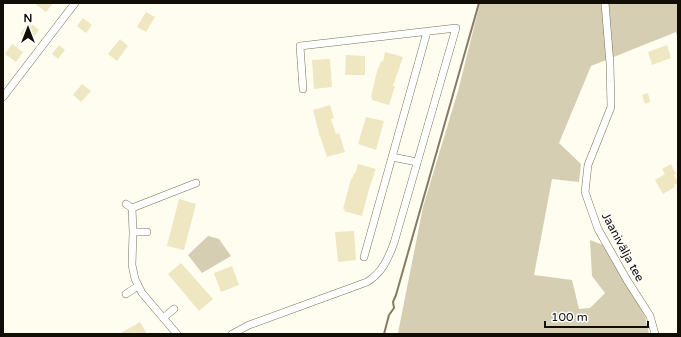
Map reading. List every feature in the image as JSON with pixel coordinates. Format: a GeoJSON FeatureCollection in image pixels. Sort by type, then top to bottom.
{"type":"FeatureCollection","features":[{"type":"Feature","properties":{"kind":"street"},"geometry":{"type":"LineString","coordinates":[[3,97],[75,3]]}},
{"type":"Feature","properties":{"kind":"street","name":"Jaanivälja tee"},"geometry":{"type":"LineString","coordinates":[[606,3],[611,107],[588,165],[585,192],[598,229],[627,280],[650,316],[655,334]]}},
{"type":"Feature","properties":{"kind":"street"},"geometry":{"type":"LineString","coordinates":[[232,334],[248,325],[374,277],[385,265],[456,28],[300,46],[303,89]]}},
{"type":"Feature","properties":{"kind":"street"},"geometry":{"type":"LineString","coordinates":[[364,257],[427,32]]}},
{"type":"Feature","properties":{"kind":"street"},"geometry":{"type":"LineString","coordinates":[[392,157],[417,162]]}},
{"type":"Feature","properties":{"kind":"street"},"geometry":{"type":"LineString","coordinates":[[177,334],[142,293],[135,279],[132,265],[133,232],[129,206],[196,183]]}},
{"type":"Feature","properties":{"kind":"street"},"geometry":{"type":"LineString","coordinates":[[133,232],[147,232]]}},
{"type":"Feature","properties":{"kind":"street"},"geometry":{"type":"LineString","coordinates":[[126,294],[138,286]]}},
{"type":"Feature","properties":{"kind":"street"},"geometry":{"type":"LineString","coordinates":[[163,318],[174,309]]}},
{"type":"Feature","properties":{"kind":"shaded area"},"geometry":{"type":"Polygon","coordinates":[[[480,3],[678,3],[678,40],[676,32],[591,66],[559,143],[581,164],[579,182],[552,179],[534,275],[572,280],[579,309],[590,308],[605,293],[592,276],[590,240],[603,245],[645,316],[649,334],[398,333],[423,207],[458,91],[480,3]]]}},
{"type":"Feature","properties":{"kind":"shaded area"},"geometry":{"type":"Polygon","coordinates":[[[208,236],[219,239],[231,256],[202,273],[188,255],[208,236]]]}},
{"type":"Feature","properties":{"kind":"building"},"geometry":{"type":"Polygon","coordinates":[[[34,3],[53,3],[46,12],[34,3]]]}},
{"type":"Feature","properties":{"kind":"building"},"geometry":{"type":"Polygon","coordinates":[[[146,12],[155,17],[146,32],[137,27],[146,12]]]}},
{"type":"Feature","properties":{"kind":"building"},"geometry":{"type":"Polygon","coordinates":[[[83,18],[92,25],[86,33],[77,26],[83,18]]]}},
{"type":"Feature","properties":{"kind":"building"},"geometry":{"type":"Polygon","coordinates":[[[29,22],[39,30],[33,38],[32,36],[29,40],[20,34],[29,22]]]}},
{"type":"Feature","properties":{"kind":"building"},"geometry":{"type":"Polygon","coordinates":[[[120,39],[128,46],[117,61],[108,54],[120,39]]]}},
{"type":"Feature","properties":{"kind":"building"},"geometry":{"type":"Polygon","coordinates":[[[12,44],[23,52],[16,62],[5,54],[12,44]]]}},
{"type":"Feature","properties":{"kind":"building"},"geometry":{"type":"Polygon","coordinates":[[[59,45],[65,50],[58,59],[52,54],[59,45]]]}},
{"type":"Feature","properties":{"kind":"building"},"geometry":{"type":"Polygon","coordinates":[[[667,45],[671,58],[652,65],[648,52],[667,45]]]}},
{"type":"Feature","properties":{"kind":"building"},"geometry":{"type":"Polygon","coordinates":[[[385,52],[403,57],[393,86],[395,86],[389,105],[372,100],[371,97],[378,67],[379,68],[381,61],[383,62],[385,52]]]}},
{"type":"Feature","properties":{"kind":"building"},"geometry":{"type":"Polygon","coordinates":[[[346,55],[365,56],[365,75],[345,75],[346,55]]]}},
{"type":"Feature","properties":{"kind":"building"},"geometry":{"type":"Polygon","coordinates":[[[330,59],[332,87],[314,89],[312,60],[330,59]]]}},
{"type":"Feature","properties":{"kind":"building"},"geometry":{"type":"Polygon","coordinates":[[[82,84],[91,91],[81,102],[73,95],[82,84]]]}},
{"type":"Feature","properties":{"kind":"building"},"geometry":{"type":"Polygon","coordinates":[[[648,93],[650,102],[645,104],[642,95],[648,93]]]}},
{"type":"Feature","properties":{"kind":"building"},"geometry":{"type":"Polygon","coordinates":[[[330,105],[334,118],[331,119],[336,134],[339,133],[345,152],[327,157],[313,110],[330,105]]]}},
{"type":"Feature","properties":{"kind":"building"},"geometry":{"type":"Polygon","coordinates":[[[366,117],[384,121],[376,150],[358,144],[366,117]]]}},
{"type":"Feature","properties":{"kind":"building"},"geometry":{"type":"Polygon","coordinates":[[[358,164],[376,169],[362,216],[344,211],[345,209],[343,209],[351,179],[354,173],[355,174],[358,164]]]}},
{"type":"Feature","properties":{"kind":"building"},"geometry":{"type":"Polygon","coordinates":[[[671,164],[676,174],[674,175],[678,183],[674,185],[675,187],[663,194],[655,180],[665,174],[662,169],[671,164]]]}},
{"type":"Feature","properties":{"kind":"building"},"geometry":{"type":"Polygon","coordinates":[[[179,199],[196,204],[184,250],[167,246],[179,199]]]}},
{"type":"Feature","properties":{"kind":"building"},"geometry":{"type":"Polygon","coordinates":[[[354,231],[356,260],[338,262],[335,232],[354,231]]]}},
{"type":"Feature","properties":{"kind":"building"},"geometry":{"type":"Polygon","coordinates":[[[181,263],[213,299],[199,311],[168,274],[181,263]]]}},
{"type":"Feature","properties":{"kind":"building"},"geometry":{"type":"Polygon","coordinates":[[[232,266],[239,285],[221,292],[214,273],[232,266]]]}},
{"type":"Feature","properties":{"kind":"building"},"geometry":{"type":"Polygon","coordinates":[[[140,322],[147,334],[119,334],[140,322]]]}},
{"type":"Feature","properties":{"kind":"waterway"},"geometry":{"type":"LineString","coordinates":[[384,334],[389,315],[394,308],[393,302],[479,3]]}}]}
